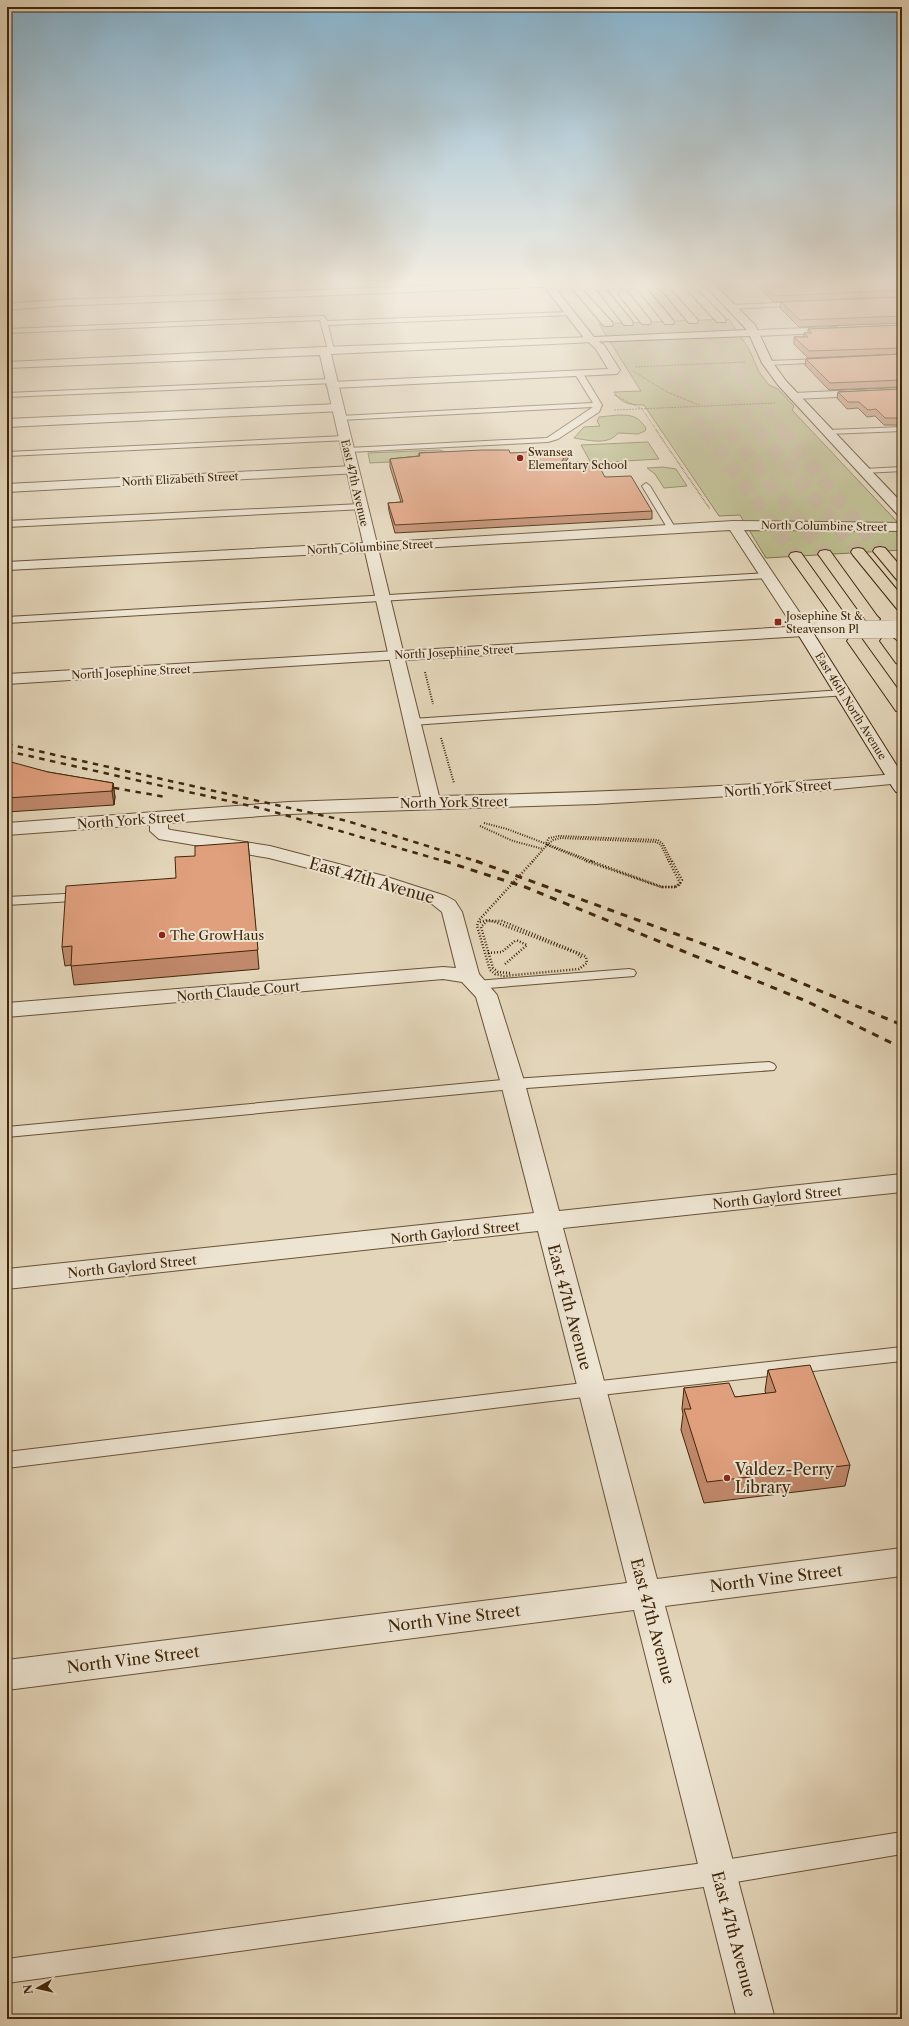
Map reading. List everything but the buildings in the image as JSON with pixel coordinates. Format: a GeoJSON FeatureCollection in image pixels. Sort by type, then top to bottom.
{"type":"FeatureCollection","features":[{"type":"Feature","properties":{"kind":"highway"},"geometry":{"type":"LineString","coordinates":[[880,551],[902,577]]}},
{"type":"Feature","properties":{"kind":"highway"},"geometry":{"type":"LineString","coordinates":[[858,552],[902,606]]}},
{"type":"Feature","properties":{"kind":"highway"},"geometry":{"type":"LineString","coordinates":[[825,554],[872,619]]}},
{"type":"Feature","properties":{"kind":"highway"},"geometry":{"type":"LineString","coordinates":[[796,556],[841,619]]}},
{"type":"Feature","properties":{"kind":"highway"},"geometry":{"type":"LineString","coordinates":[[856,641],[902,707]]}},
{"type":"Feature","properties":{"kind":"highway"},"geometry":{"type":"LineString","coordinates":[[888,641],[902,660]]}},
{"type":"Feature","properties":{"kind":"street","name":"East 47th Avenue"},"geometry":{"type":"LineString","coordinates":[[331,375],[431,802]]}},
{"type":"Feature","properties":{"kind":"street"},"geometry":{"type":"LineString","coordinates":[[332,383],[564,375]]}},
{"type":"Feature","properties":{"kind":"street"},"geometry":{"type":"LineString","coordinates":[[777,375],[794,396],[902,511]]}},
{"type":"Feature","properties":{"kind":"street"},"geometry":{"type":"LineString","coordinates":[[794,396],[902,391]]}},
{"type":"Feature","properties":{"kind":"street"},"geometry":{"type":"LineString","coordinates":[[7,423],[339,413]]}},
{"type":"Feature","properties":{"kind":"street","name":"North Elizabeth Street"},"geometry":{"type":"LineString","coordinates":[[7,488],[353,470]]}},
{"type":"Feature","properties":{"kind":"street","name":"North Columbine Street"},"geometry":{"type":"LineString","coordinates":[[7,566],[371,547],[739,525],[902,527]]}},
{"type":"Feature","properties":{"kind":"street","name":"East 46th North Avenue"},"geometry":{"type":"LineString","coordinates":[[739,525],[767,576],[804,631],[900,782]]}},
{"type":"Feature","properties":{"kind":"street","name":"North Josephine Street"},"geometry":{"type":"LineString","coordinates":[[7,679],[804,631],[902,629]]}},
{"type":"Feature","properties":{"kind":"street","name":"North York Street"},"geometry":{"type":"LineString","coordinates":[[7,829],[289,808],[701,793],[900,782]]}},
{"type":"Feature","properties":{"kind":"street","name":"East 47th Avenue"},"geometry":{"type":"LineString","coordinates":[[159,818],[160,831],[166,835],[270,852],[377,880],[444,902],[452,912],[472,980],[486,996],[513,1084],[547,1222],[646,1594],[756,2019]]}},
{"type":"Feature","properties":{"kind":"street","name":"North Claude Court"},"geometry":{"type":"LineString","coordinates":[[7,1010],[443,974],[472,980]]}},
{"type":"Feature","properties":{"kind":"street","name":"North Gaylord Street"},"geometry":{"type":"LineString","coordinates":[[7,1279],[902,1183]]}},
{"type":"Feature","properties":{"kind":"street","name":"North Vine Street"},"geometry":{"type":"LineString","coordinates":[[7,1675],[902,1562]]}},
{"type":"Feature","properties":{"kind":"lane"},"geometry":{"type":"LineString","coordinates":[[579,375],[598,405]]}},
{"type":"Feature","properties":{"kind":"lane"},"geometry":{"type":"LineString","coordinates":[[7,395],[332,383]]}},
{"type":"Feature","properties":{"kind":"lane"},"geometry":{"type":"LineString","coordinates":[[339,413],[598,405]]}},
{"type":"Feature","properties":{"kind":"lane"},"geometry":{"type":"LineString","coordinates":[[7,454],[543,440],[555,437],[596,410],[598,405]]}},
{"type":"Feature","properties":{"kind":"lane"},"geometry":{"type":"LineString","coordinates":[[828,432],[902,429]]}},
{"type":"Feature","properties":{"kind":"lane"},"geometry":{"type":"LineString","coordinates":[[864,471],[902,469]]}},
{"type":"Feature","properties":{"kind":"lane"},"geometry":{"type":"LineString","coordinates":[[646,486],[672,528]]}},
{"type":"Feature","properties":{"kind":"lane"},"geometry":{"type":"LineString","coordinates":[[7,524],[361,507]]}},
{"type":"Feature","properties":{"kind":"lane"},"geometry":{"type":"LineString","coordinates":[[7,620],[767,576]]}},
{"type":"Feature","properties":{"kind":"lane"},"geometry":{"type":"LineString","coordinates":[[412,722],[843,693]]}},
{"type":"Feature","properties":{"kind":"lane"},"geometry":{"type":"LineString","coordinates":[[7,901],[94,897]]}},
{"type":"Feature","properties":{"kind":"lane"},"geometry":{"type":"LineString","coordinates":[[472,980],[629,973]]}},
{"type":"Feature","properties":{"kind":"lane"},"geometry":{"type":"LineString","coordinates":[[7,1132],[513,1084],[769,1067]]}},
{"type":"Feature","properties":{"kind":"lane"},"geometry":{"type":"LineString","coordinates":[[7,1460],[592,1389],[902,1354]]}},
{"type":"Feature","properties":{"kind":"lane"},"geometry":{"type":"LineString","coordinates":[[7,1971],[718,1873],[902,1843]]}},
{"type":"Feature","properties":{"kind":"path"},"geometry":{"type":"LineString","coordinates":[[639,375],[667,392],[702,406]]}},
{"type":"Feature","properties":{"kind":"path"},"geometry":{"type":"LineString","coordinates":[[612,392],[615,396],[642,409],[712,511]]}},
{"type":"Feature","properties":{"kind":"path"},"geometry":{"type":"LineString","coordinates":[[608,411],[775,403]]}},
{"type":"Feature","properties":{"kind":"path"},"geometry":{"type":"LineString","coordinates":[[478,821],[507,829],[662,887],[678,886],[682,883],[682,880],[663,844],[658,840],[559,836],[549,838],[546,843],[547,845],[548,847],[661,887],[669,889],[675,888],[678,886],[680,883],[680,880],[661,845],[653,841],[558,838],[549,842],[545,847],[479,920],[477,926],[490,970],[500,975],[579,969],[585,966],[588,961],[582,954],[502,921],[487,921],[481,927],[493,968],[498,972],[510,973],[574,968],[580,965],[583,960],[576,953],[492,921],[484,920],[475,925],[474,928],[478,945]]}},
{"type":"Feature","properties":{"kind":"path"},"geometry":{"type":"LineString","coordinates":[[480,826],[513,841],[543,849]]}},
{"type":"Feature","properties":{"kind":"path"},"geometry":{"type":"LineString","coordinates":[[485,953],[502,952],[516,940],[527,945],[505,964]]}},
{"type":"Feature","properties":{"kind":"green space"},"geometry":{"type":"Polygon","coordinates":[[[631,375],[761,375],[769,385],[778,389],[794,406],[792,410],[902,527],[902,550],[766,558],[740,515],[719,516],[644,405],[627,403],[620,399],[614,392],[641,391],[631,375]]]}},
{"type":"Feature","properties":{"kind":"green space"},"geometry":{"type":"Polygon","coordinates":[[[618,415],[634,417],[646,428],[645,431],[638,434],[618,433],[609,440],[603,441],[591,441],[574,438],[584,427],[600,426],[597,421],[599,417],[618,415]]]}},
{"type":"Feature","properties":{"kind":"green space"},"geometry":{"type":"Polygon","coordinates":[[[648,442],[659,459],[591,463],[581,445],[648,442]]]}},
{"type":"Feature","properties":{"kind":"green space"},"geometry":{"type":"Polygon","coordinates":[[[439,450],[446,452],[449,459],[370,463],[368,453],[439,450]]]}},
{"type":"Feature","properties":{"kind":"green space"},"geometry":{"type":"Polygon","coordinates":[[[663,467],[676,469],[687,486],[664,488],[655,474],[647,468],[663,467]]]}},
{"type":"Feature","properties":{"kind":"tunnel"},"geometry":{"type":"LineString","coordinates":[[665,375],[706,431]]}},
{"type":"Feature","properties":{"kind":"tunnel"},"geometry":{"type":"LineString","coordinates":[[686,375],[730,431]]}},
{"type":"Feature","properties":{"kind":"tunnel"},"geometry":{"type":"LineString","coordinates":[[712,375],[759,431]]}},
{"type":"Feature","properties":{"kind":"tunnel"},"geometry":{"type":"LineString","coordinates":[[737,375],[783,431]]}},
{"type":"Feature","properties":{"kind":"tunnel"},"geometry":{"type":"LineString","coordinates":[[705,430],[796,556]]}},
{"type":"Feature","properties":{"kind":"tunnel"},"geometry":{"type":"LineString","coordinates":[[729,430],[825,554]]}},
{"type":"Feature","properties":{"kind":"tunnel"},"geometry":{"type":"LineString","coordinates":[[758,430],[858,552]]}},
{"type":"Feature","properties":{"kind":"tunnel"},"geometry":{"type":"LineString","coordinates":[[782,430],[880,551]]}},
{"type":"Feature","properties":{"kind":"railway"},"geometry":{"type":"LineString","coordinates":[[7,744],[347,821],[477,861]]}},
{"type":"Feature","properties":{"kind":"railway"},"geometry":{"type":"LineString","coordinates":[[7,751],[264,809],[447,862]]}},
{"type":"Feature","properties":{"kind":"railway"},"geometry":{"type":"LineString","coordinates":[[103,786],[166,797]]}},
{"type":"Feature","properties":{"kind":"railway"},"geometry":{"type":"LineString","coordinates":[[444,861],[525,887],[806,1001],[902,1048]]}},
{"type":"Feature","properties":{"kind":"railway"},"geometry":{"type":"LineString","coordinates":[[477,861],[739,957],[902,1025]]}},
{"type":"Feature","properties":{"kind":"place","name":"Swansea Elementary School"},"geometry":{"type":"Point","coordinates":[520,458]}},
{"type":"Feature","properties":{"kind":"place","name":"Josephine St & Steavenson Pl"},"geometry":{"type":"Point","coordinates":[778,622]}},
{"type":"Feature","properties":{"kind":"place","name":"The GrowHaus"},"geometry":{"type":"Point","coordinates":[162,935]}},
{"type":"Feature","properties":{"kind":"place","name":"Valdez-Perry Library"},"geometry":{"type":"Point","coordinates":[727,1478]}}]}
